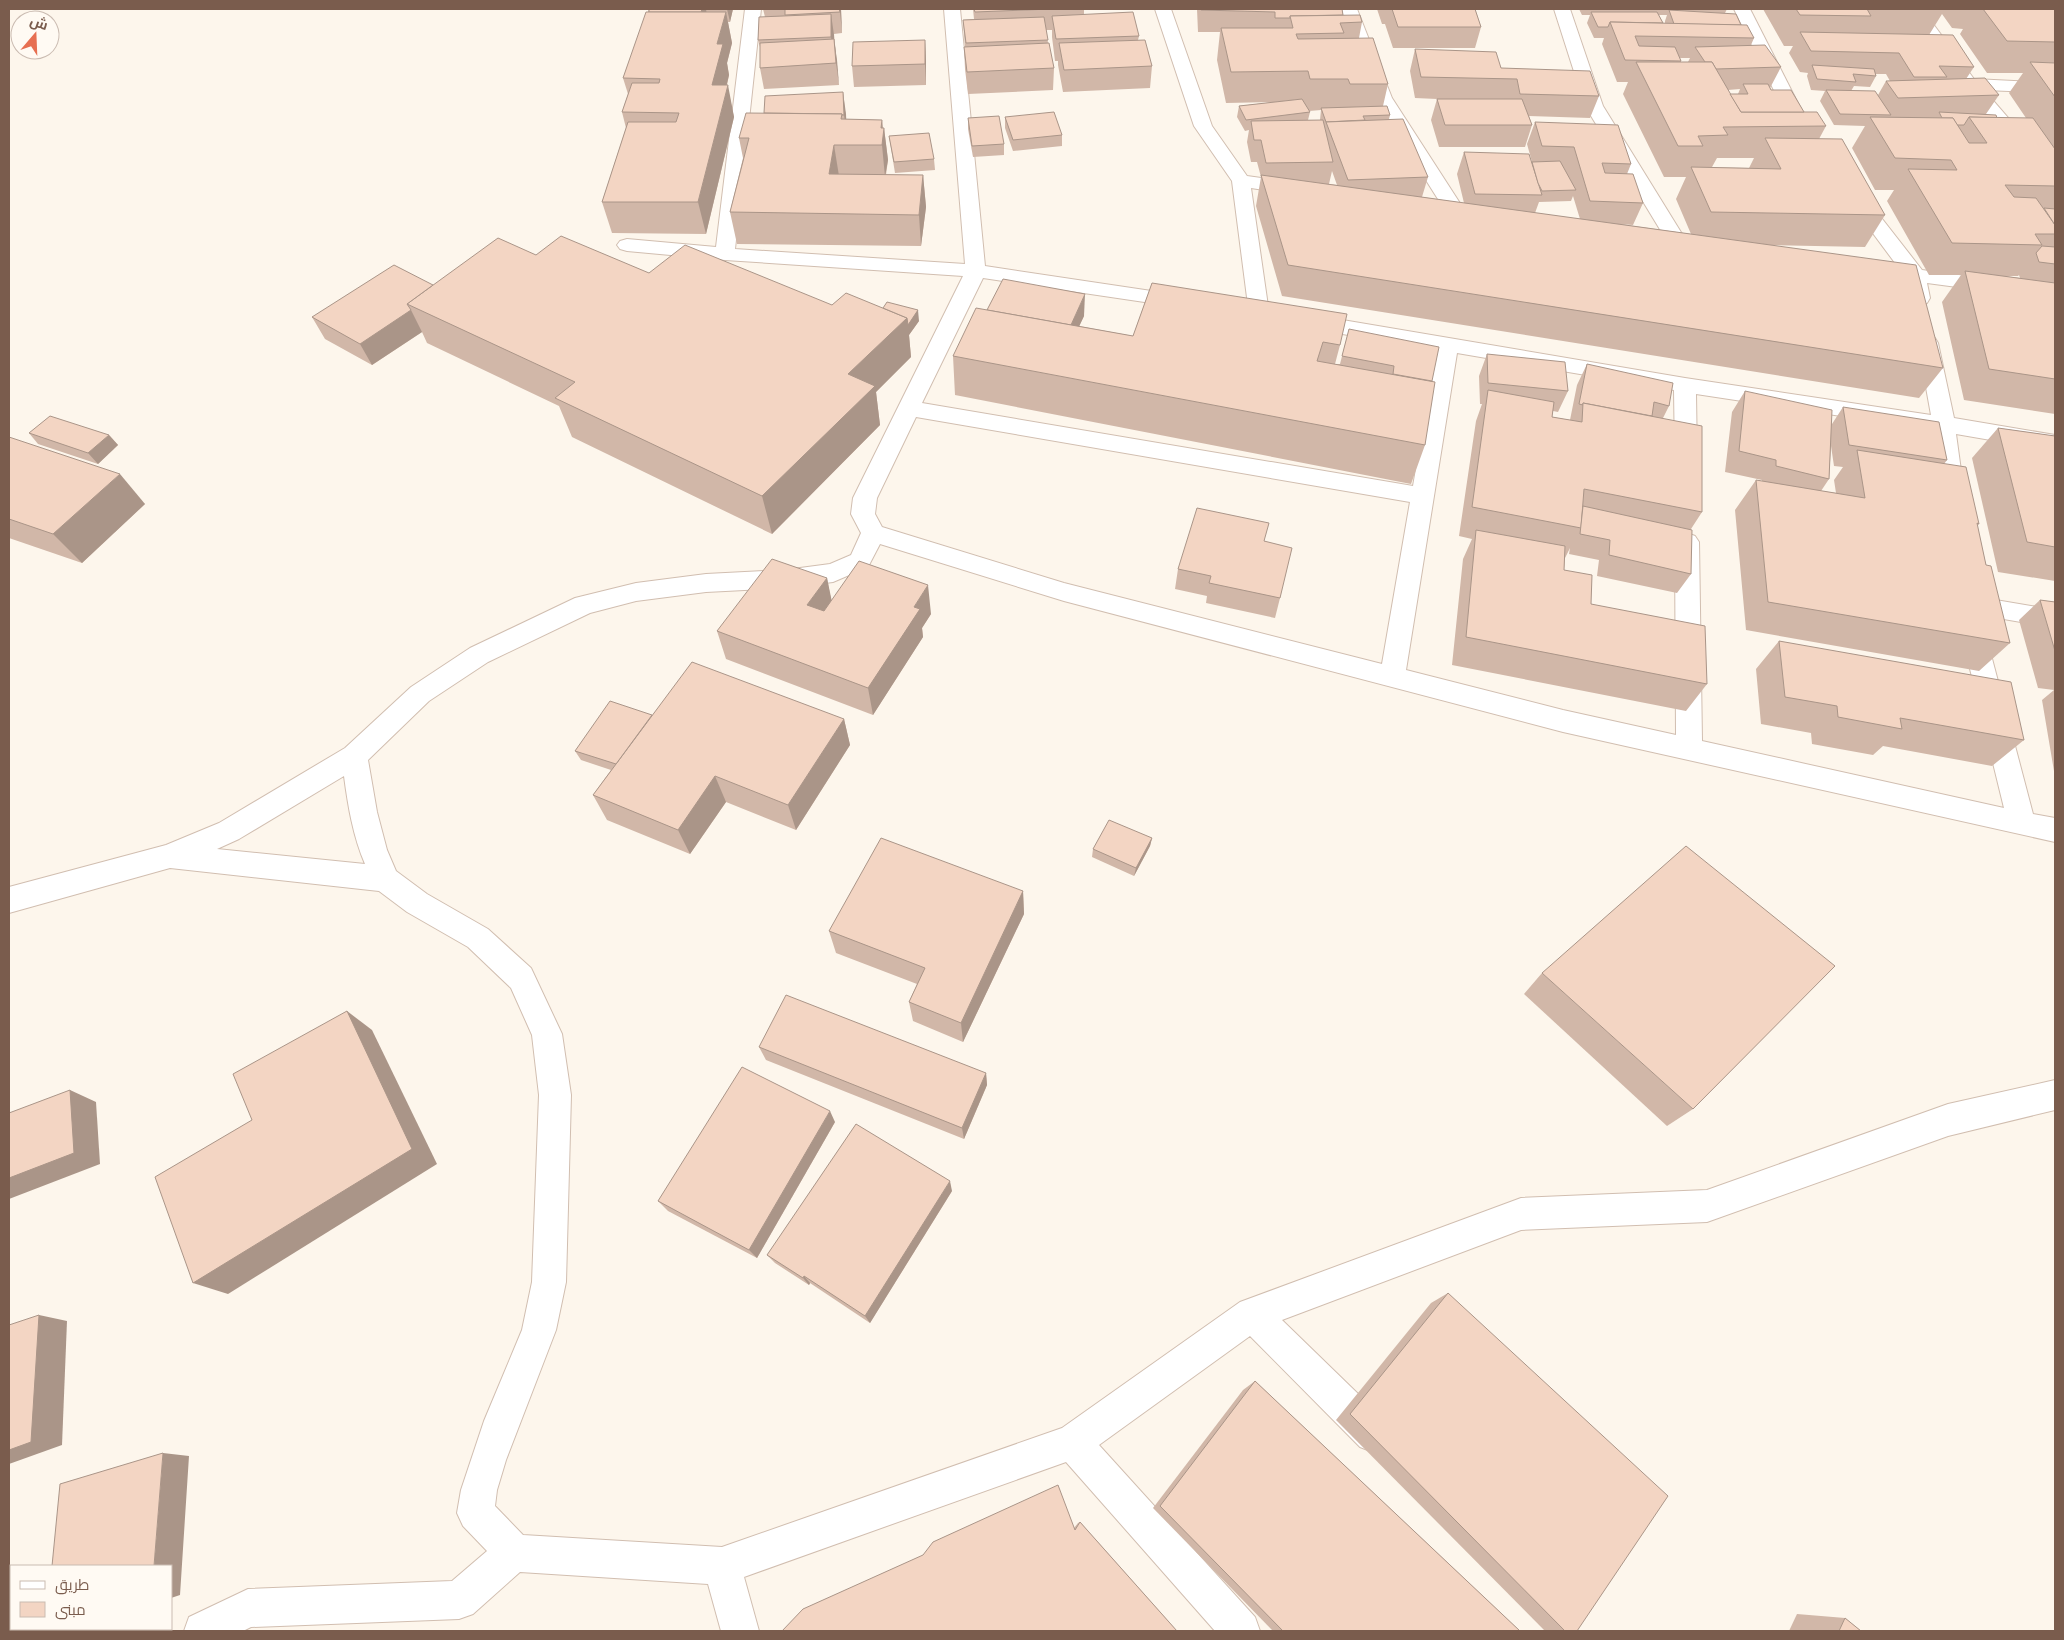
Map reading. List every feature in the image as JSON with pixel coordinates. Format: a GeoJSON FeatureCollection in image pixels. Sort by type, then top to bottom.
{"type":"FeatureCollection","features":[{"type":"Feature","properties":{"kind":"street"},"geometry":{"type":"LineString","coordinates":[[725,254],[753,9]]}},
{"type":"Feature","properties":{"kind":"street"},"geometry":{"type":"LineString","coordinates":[[952,9],[976,271],[865,498],[863,514],[873,533],[1064,592],[1564,721],[2055,830]]}},
{"type":"Feature","properties":{"kind":"street"},"geometry":{"type":"LineString","coordinates":[[1162,9],[1203,126],[1241,181],[1266,315],[1685,385],[1944,424],[2055,443]]}},
{"type":"Feature","properties":{"kind":"street"},"geometry":{"type":"LineString","coordinates":[[1349,9],[1383,98],[1455,211]]}},
{"type":"Feature","properties":{"kind":"street"},"geometry":{"type":"LineString","coordinates":[[1562,9],[1594,106],[1678,242]]}},
{"type":"Feature","properties":{"kind":"street"},"geometry":{"type":"LineString","coordinates":[[1742,9],[1803,130],[1809,137]]}},
{"type":"Feature","properties":{"kind":"street"},"geometry":{"type":"LineString","coordinates":[[1914,9],[1969,84],[2055,183]]}},
{"type":"Feature","properties":{"kind":"street"},"geometry":{"type":"LineString","coordinates":[[1969,84],[2055,88]]}},
{"type":"Feature","properties":{"kind":"street"},"geometry":{"type":"LineString","coordinates":[[1241,181],[1319,192]]}},
{"type":"Feature","properties":{"kind":"street"},"geometry":{"type":"LineString","coordinates":[[1844,183],[1915,275],[1944,424],[1956,518]]}},
{"type":"Feature","properties":{"kind":"street"},"geometry":{"type":"LineString","coordinates":[[1436,208],[1474,214]]}},
{"type":"Feature","properties":{"kind":"street"},"geometry":{"type":"LineString","coordinates":[[1648,238],[1697,244]]}},
{"type":"Feature","properties":{"kind":"street"},"geometry":{"type":"LineString","coordinates":[[627,246],[976,271],[1200,305]]}},
{"type":"Feature","properties":{"kind":"street"},"geometry":{"type":"LineString","coordinates":[[1875,269],[2055,294]]}},
{"type":"Feature","properties":{"kind":"street"},"geometry":{"type":"LineString","coordinates":[[1392,677],[1448,344]]}},
{"type":"Feature","properties":{"kind":"street"},"geometry":{"type":"LineString","coordinates":[[1685,385],[1686,483]]}},
{"type":"Feature","properties":{"kind":"street"},"geometry":{"type":"LineString","coordinates":[[909,408],[1421,496]]}},
{"type":"Feature","properties":{"kind":"street"},"geometry":{"type":"LineString","coordinates":[[1686,522],[1689,748]]}},
{"type":"Feature","properties":{"kind":"street"},"geometry":{"type":"LineString","coordinates":[[9,900],[170,856],[229,831],[354,756],[420,694],[472,660],[584,605],[636,592],[706,583],[785,579],[833,573],[860,561],[873,533]]}},
{"type":"Feature","properties":{"kind":"street"},"geometry":{"type":"LineString","coordinates":[[2022,824],[1965,594],[2055,619]]}},
{"type":"Feature","properties":{"kind":"street"},"geometry":{"type":"LineString","coordinates":[[354,756],[363,812],[373,850],[385,879],[417,903],[478,938],[520,978],[547,1034],[555,1095],[549,1282],[539,1330],[488,1460],[479,1490],[476,1513],[514,1553],[722,1566],[1072,1442],[1252,1314],[1520,1214],[1707,1206],[1948,1120],[2055,1094]]}},
{"type":"Feature","properties":{"kind":"street"},"geometry":{"type":"LineString","coordinates":[[170,856],[385,879]]}},
{"type":"Feature","properties":{"kind":"street"},"geometry":{"type":"LineString","coordinates":[[1252,1314],[1398,1459]]}},
{"type":"Feature","properties":{"kind":"street"},"geometry":{"type":"LineString","coordinates":[[1072,1442],[1241,1631]]}},
{"type":"Feature","properties":{"kind":"street"},"geometry":{"type":"LineString","coordinates":[[203,1631],[250,1620],[459,1600],[514,1553]]}},
{"type":"Feature","properties":{"kind":"street"},"geometry":{"type":"LineString","coordinates":[[722,1566],[740,1631]]}},
{"type":"Feature","properties":{"kind":"building"},"geometry":{"type":"Polygon","coordinates":[[[649,9],[702,9],[701,12],[649,12],[649,9]]]}},
{"type":"Feature","properties":{"kind":"building"},"geometry":{"type":"Polygon","coordinates":[[[785,9],[839,9],[840,12],[785,15],[785,9]]]}},
{"type":"Feature","properties":{"kind":"building"},"geometry":{"type":"Polygon","coordinates":[[[974,9],[1051,9],[975,12],[974,9]]]}},
{"type":"Feature","properties":{"kind":"building"},"geometry":{"type":"Polygon","coordinates":[[[1200,9],[1342,9],[1343,15],[1275,18],[1275,12],[1200,9]]]}},
{"type":"Feature","properties":{"kind":"building"},"geometry":{"type":"Polygon","coordinates":[[[1392,9],[1475,9],[1481,27],[1398,27],[1392,9]]]}},
{"type":"Feature","properties":{"kind":"building"},"geometry":{"type":"Polygon","coordinates":[[[1796,9],[1867,9],[1871,16],[1800,15],[1796,9]]]}},
{"type":"Feature","properties":{"kind":"building"},"geometry":{"type":"Polygon","coordinates":[[[1983,9],[2055,9],[2055,42],[2007,41],[1983,9]]]}},
{"type":"Feature","properties":{"kind":"building"},"geometry":{"type":"Polygon","coordinates":[[[1669,10],[1736,14],[1741,25],[1674,24],[1669,10]]]}},
{"type":"Feature","properties":{"kind":"building"},"geometry":{"type":"Polygon","coordinates":[[[646,12],[726,12],[717,44],[723,44],[712,85],[728,85],[698,202],[602,202],[628,122],[676,122],[679,113],[622,112],[632,83],[659,83],[660,79],[623,78],[646,12]]]}},
{"type":"Feature","properties":{"kind":"building"},"geometry":{"type":"Polygon","coordinates":[[[1133,12],[1139,36],[1056,39],[1052,16],[1133,12]]]}},
{"type":"Feature","properties":{"kind":"building"},"geometry":{"type":"Polygon","coordinates":[[[1591,12],[1657,12],[1663,23],[1610,22],[1608,27],[1598,27],[1591,12]]]}},
{"type":"Feature","properties":{"kind":"building"},"geometry":{"type":"Polygon","coordinates":[[[831,14],[831,37],[758,40],[759,17],[831,14]]]}},
{"type":"Feature","properties":{"kind":"building"},"geometry":{"type":"Polygon","coordinates":[[[1360,15],[1362,22],[1340,23],[1344,33],[1296,34],[1298,39],[1373,38],[1388,84],[1350,84],[1348,79],[1310,79],[1308,71],[1231,72],[1221,28],[1293,28],[1290,16],[1360,15]]]}},
{"type":"Feature","properties":{"kind":"building"},"geometry":{"type":"Polygon","coordinates":[[[1044,17],[1048,40],[966,43],[963,20],[1044,17]]]}},
{"type":"Feature","properties":{"kind":"building"},"geometry":{"type":"Polygon","coordinates":[[[1610,22],[1747,25],[1754,38],[1635,36],[1639,46],[1675,47],[1681,61],[1625,60],[1610,22]]]}},
{"type":"Feature","properties":{"kind":"building"},"geometry":{"type":"Polygon","coordinates":[[[1800,32],[1953,35],[1974,67],[1939,66],[1947,77],[1914,77],[1899,53],[1811,51],[1800,32]]]}},
{"type":"Feature","properties":{"kind":"building"},"geometry":{"type":"Polygon","coordinates":[[[834,39],[836,63],[760,68],[760,43],[834,39]]]}},
{"type":"Feature","properties":{"kind":"building"},"geometry":{"type":"Polygon","coordinates":[[[925,40],[925,64],[852,66],[853,42],[925,40]]]}},
{"type":"Feature","properties":{"kind":"building"},"geometry":{"type":"Polygon","coordinates":[[[1145,40],[1152,66],[1064,70],[1059,43],[1145,40]]]}},
{"type":"Feature","properties":{"kind":"building"},"geometry":{"type":"Polygon","coordinates":[[[1049,43],[1054,68],[967,72],[964,47],[1049,43]]]}},
{"type":"Feature","properties":{"kind":"building"},"geometry":{"type":"Polygon","coordinates":[[[1765,45],[1781,67],[1716,69],[1712,62],[1705,62],[1695,47],[1765,45]]]}},
{"type":"Feature","properties":{"kind":"building"},"geometry":{"type":"Polygon","coordinates":[[[1415,49],[1496,52],[1501,68],[1590,71],[1599,96],[1520,94],[1517,79],[1421,77],[1415,49]]]}},
{"type":"Feature","properties":{"kind":"building"},"geometry":{"type":"Polygon","coordinates":[[[1636,62],[1712,62],[1741,112],[1817,112],[1826,126],[1723,127],[1728,135],[1698,136],[1703,146],[1678,146],[1636,62]]]}},
{"type":"Feature","properties":{"kind":"building"},"geometry":{"type":"Polygon","coordinates":[[[2030,62],[2055,63],[2055,97],[2030,62]]]}},
{"type":"Feature","properties":{"kind":"building"},"geometry":{"type":"Polygon","coordinates":[[[1812,65],[1874,69],[1876,76],[1853,74],[1856,82],[1817,79],[1812,65]]]}},
{"type":"Feature","properties":{"kind":"building"},"geometry":{"type":"Polygon","coordinates":[[[1985,78],[1999,95],[1898,98],[1886,81],[1985,78]]]}},
{"type":"Feature","properties":{"kind":"building"},"geometry":{"type":"Polygon","coordinates":[[[1743,84],[1768,84],[1771,90],[1791,90],[1804,112],[1741,112],[1730,94],[1748,94],[1743,84]]]}},
{"type":"Feature","properties":{"kind":"building"},"geometry":{"type":"Polygon","coordinates":[[[1826,90],[1875,91],[1891,115],[1840,114],[1826,90]]]}},
{"type":"Feature","properties":{"kind":"building"},"geometry":{"type":"Polygon","coordinates":[[[843,92],[844,115],[764,113],[765,96],[843,92]]]}},
{"type":"Feature","properties":{"kind":"building"},"geometry":{"type":"Polygon","coordinates":[[[1302,99],[1310,112],[1246,120],[1239,106],[1302,99]]]}},
{"type":"Feature","properties":{"kind":"building"},"geometry":{"type":"Polygon","coordinates":[[[1437,99],[1522,99],[1532,125],[1445,125],[1437,99]]]}},
{"type":"Feature","properties":{"kind":"building"},"geometry":{"type":"Polygon","coordinates":[[[1387,106],[1390,115],[1363,116],[1365,120],[1326,122],[1321,108],[1387,106]]]}},
{"type":"Feature","properties":{"kind":"building"},"geometry":{"type":"Polygon","coordinates":[[[1054,112],[1062,135],[1013,140],[1005,117],[1054,112]]]}},
{"type":"Feature","properties":{"kind":"building"},"geometry":{"type":"Polygon","coordinates":[[[1939,112],[1996,115],[1997,118],[1969,117],[1964,125],[1957,125],[1953,118],[1942,118],[1939,112]]]}},
{"type":"Feature","properties":{"kind":"building"},"geometry":{"type":"Polygon","coordinates":[[[746,113],[842,114],[841,119],[882,120],[881,128],[884,128],[882,145],[834,145],[829,174],[923,175],[919,215],[730,212],[749,138],[739,138],[746,113]]]}},
{"type":"Feature","properties":{"kind":"building"},"geometry":{"type":"Polygon","coordinates":[[[999,116],[1004,144],[972,146],[968,118],[999,116]]]}},
{"type":"Feature","properties":{"kind":"building"},"geometry":{"type":"Polygon","coordinates":[[[1870,117],[1953,118],[1969,143],[1987,143],[1969,117],[2033,118],[2055,149],[2055,186],[2005,185],[2014,197],[2036,198],[2055,225],[2055,234],[2035,234],[2042,245],[1952,243],[1908,169],[1957,170],[1951,160],[1895,158],[1870,117]]]}},
{"type":"Feature","properties":{"kind":"building"},"geometry":{"type":"Polygon","coordinates":[[[1403,119],[1428,177],[1348,180],[1326,122],[1403,119]]]}},
{"type":"Feature","properties":{"kind":"building"},"geometry":{"type":"Polygon","coordinates":[[[1323,120],[1333,162],[1266,163],[1261,140],[1254,140],[1251,121],[1323,120]]]}},
{"type":"Feature","properties":{"kind":"building"},"geometry":{"type":"Polygon","coordinates":[[[1535,122],[1618,125],[1631,164],[1602,163],[1605,173],[1633,174],[1643,203],[1590,201],[1574,147],[1542,146],[1535,122]]]}},
{"type":"Feature","properties":{"kind":"building"},"geometry":{"type":"Polygon","coordinates":[[[929,133],[934,159],[894,162],[889,136],[929,133]]]}},
{"type":"Feature","properties":{"kind":"building"},"geometry":{"type":"Polygon","coordinates":[[[1765,138],[1842,139],[1885,215],[1711,212],[1691,167],[1781,169],[1765,138]]]}},
{"type":"Feature","properties":{"kind":"building"},"geometry":{"type":"Polygon","coordinates":[[[1464,152],[1529,154],[1542,195],[1475,194],[1464,152]]]}},
{"type":"Feature","properties":{"kind":"building"},"geometry":{"type":"Polygon","coordinates":[[[1560,161],[1576,190],[1542,191],[1532,162],[1560,161]]]}},
{"type":"Feature","properties":{"kind":"building"},"geometry":{"type":"Polygon","coordinates":[[[1261,175],[1916,265],[1943,368],[1288,265],[1261,175]]]}},
{"type":"Feature","properties":{"kind":"building"},"geometry":{"type":"Polygon","coordinates":[[[2044,208],[2055,209],[2055,225],[2044,208]]]}},
{"type":"Feature","properties":{"kind":"building"},"geometry":{"type":"Polygon","coordinates":[[[561,236],[649,273],[685,245],[832,305],[846,293],[907,318],[848,374],[875,386],[762,496],[555,398],[575,382],[407,304],[498,238],[536,255],[561,236]]]}},
{"type":"Feature","properties":{"kind":"building"},"geometry":{"type":"Polygon","coordinates":[[[2042,246],[2055,247],[2055,264],[2039,262],[2036,253],[2042,246]]]}},
{"type":"Feature","properties":{"kind":"building"},"geometry":{"type":"Polygon","coordinates":[[[394,265],[433,285],[407,304],[411,310],[360,344],[312,317],[394,265]]]}},
{"type":"Feature","properties":{"kind":"building"},"geometry":{"type":"Polygon","coordinates":[[[1965,271],[2055,283],[2055,379],[1989,369],[1965,271]]]}},
{"type":"Feature","properties":{"kind":"building"},"geometry":{"type":"Polygon","coordinates":[[[1003,279],[1085,294],[1071,325],[987,310],[1003,279]]]}},
{"type":"Feature","properties":{"kind":"building"},"geometry":{"type":"Polygon","coordinates":[[[1152,283],[1347,314],[1340,345],[1323,342],[1317,361],[1435,382],[1425,445],[953,356],[976,308],[1133,336],[1152,283]]]}},
{"type":"Feature","properties":{"kind":"building"},"geometry":{"type":"Polygon","coordinates":[[[887,302],[918,310],[908,325],[907,318],[883,308],[887,302]]]}},
{"type":"Feature","properties":{"kind":"building"},"geometry":{"type":"Polygon","coordinates":[[[1349,329],[1439,347],[1432,381],[1393,374],[1394,366],[1342,356],[1349,329]]]}},
{"type":"Feature","properties":{"kind":"building"},"geometry":{"type":"Polygon","coordinates":[[[1487,354],[1565,362],[1568,391],[1488,383],[1487,354]]]}},
{"type":"Feature","properties":{"kind":"building"},"geometry":{"type":"Polygon","coordinates":[[[1587,364],[1673,383],[1669,406],[1654,402],[1652,416],[1583,403],[1583,405],[1579,404],[1587,364]]]}},
{"type":"Feature","properties":{"kind":"building"},"geometry":{"type":"Polygon","coordinates":[[[1488,390],[1554,402],[1552,417],[1582,422],[1583,403],[1702,426],[1702,512],[1584,489],[1581,528],[1472,507],[1488,390]]]}},
{"type":"Feature","properties":{"kind":"building"},"geometry":{"type":"Polygon","coordinates":[[[1745,391],[1832,410],[1829,479],[1776,466],[1776,460],[1739,451],[1745,391]]]}},
{"type":"Feature","properties":{"kind":"building"},"geometry":{"type":"Polygon","coordinates":[[[1843,407],[1939,422],[1947,460],[1849,445],[1843,407]]]}},
{"type":"Feature","properties":{"kind":"building"},"geometry":{"type":"Polygon","coordinates":[[[50,416],[109,435],[88,453],[29,433],[50,416]]]}},
{"type":"Feature","properties":{"kind":"building"},"geometry":{"type":"Polygon","coordinates":[[[1998,428],[2055,436],[2055,547],[2027,542],[1998,428]]]}},
{"type":"Feature","properties":{"kind":"building"},"geometry":{"type":"Polygon","coordinates":[[[9,437],[120,474],[53,534],[9,519],[9,437]]]}},
{"type":"Feature","properties":{"kind":"building"},"geometry":{"type":"Polygon","coordinates":[[[1857,450],[1966,467],[1986,565],[1991,566],[2010,643],[1768,602],[1756,480],[1865,498],[1857,450]]]}},
{"type":"Feature","properties":{"kind":"building"},"geometry":{"type":"Polygon","coordinates":[[[1583,506],[1692,530],[1691,574],[1609,555],[1610,540],[1580,534],[1583,506]]]}},
{"type":"Feature","properties":{"kind":"building"},"geometry":{"type":"Polygon","coordinates":[[[1197,508],[1269,523],[1264,541],[1292,548],[1280,598],[1209,583],[1211,576],[1178,569],[1197,508]]]}},
{"type":"Feature","properties":{"kind":"building"},"geometry":{"type":"Polygon","coordinates":[[[1476,530],[1565,546],[1564,570],[1592,575],[1591,604],[1705,626],[1707,684],[1466,637],[1476,530]]]}},
{"type":"Feature","properties":{"kind":"building"},"geometry":{"type":"Polygon","coordinates":[[[772,559],[827,578],[807,605],[824,611],[859,561],[928,585],[914,607],[920,609],[868,688],[717,631],[772,559]]]}},
{"type":"Feature","properties":{"kind":"building"},"geometry":{"type":"Polygon","coordinates":[[[2040,600],[2055,602],[2055,651],[2040,600]]]}},
{"type":"Feature","properties":{"kind":"building"},"geometry":{"type":"Polygon","coordinates":[[[1779,641],[2011,682],[2024,740],[1900,718],[1902,729],[1838,717],[1837,706],[1785,697],[1779,641]]]}},
{"type":"Feature","properties":{"kind":"building"},"geometry":{"type":"Polygon","coordinates":[[[692,662],[844,719],[788,805],[715,776],[678,830],[593,795],[692,662]]]}},
{"type":"Feature","properties":{"kind":"building"},"geometry":{"type":"Polygon","coordinates":[[[610,701],[652,715],[616,764],[575,751],[610,701]]]}},
{"type":"Feature","properties":{"kind":"building"},"geometry":{"type":"Polygon","coordinates":[[[1109,820],[1152,838],[1136,868],[1093,849],[1109,820]]]}},
{"type":"Feature","properties":{"kind":"building"},"geometry":{"type":"Polygon","coordinates":[[[881,838],[1023,891],[961,1023],[909,1002],[925,968],[829,931],[881,838]]]}},
{"type":"Feature","properties":{"kind":"building"},"geometry":{"type":"Polygon","coordinates":[[[1686,846],[1835,966],[1693,1109],[1542,973],[1686,846]]]}},
{"type":"Feature","properties":{"kind":"building"},"geometry":{"type":"Polygon","coordinates":[[[786,995],[986,1073],[962,1128],[759,1047],[786,995]]]}},
{"type":"Feature","properties":{"kind":"building"},"geometry":{"type":"Polygon","coordinates":[[[347,1011],[412,1149],[193,1283],[155,1177],[252,1120],[233,1074],[347,1011]]]}},
{"type":"Feature","properties":{"kind":"building"},"geometry":{"type":"Polygon","coordinates":[[[742,1067],[830,1111],[749,1250],[658,1201],[742,1067]]]}},
{"type":"Feature","properties":{"kind":"building"},"geometry":{"type":"Polygon","coordinates":[[[70,1090],[74,1153],[9,1178],[9,1113],[70,1090]]]}},
{"type":"Feature","properties":{"kind":"building"},"geometry":{"type":"Polygon","coordinates":[[[856,1124],[950,1181],[865,1316],[804,1276],[803,1278],[767,1255],[856,1124]]]}},
{"type":"Feature","properties":{"kind":"building"},"geometry":{"type":"Polygon","coordinates":[[[1448,1293],[1668,1496],[1577,1631],[1565,1631],[1350,1414],[1448,1293]]]}},
{"type":"Feature","properties":{"kind":"building"},"geometry":{"type":"Polygon","coordinates":[[[39,1315],[31,1442],[9,1450],[9,1325],[39,1315]]]}},
{"type":"Feature","properties":{"kind":"building"},"geometry":{"type":"Polygon","coordinates":[[[1255,1381],[1520,1631],[1283,1631],[1160,1506],[1255,1381]]]}},
{"type":"Feature","properties":{"kind":"building"},"geometry":{"type":"Polygon","coordinates":[[[163,1453],[154,1565],[52,1565],[60,1484],[163,1453]]]}},
{"type":"Feature","properties":{"kind":"building"},"geometry":{"type":"Polygon","coordinates":[[[1058,1485],[1075,1530],[1080,1522],[1177,1631],[782,1631],[803,1609],[923,1555],[933,1542],[1058,1485]]]}},
{"type":"Feature","properties":{"kind":"building"},"geometry":{"type":"Polygon","coordinates":[[[1845,1618],[1861,1631],[1839,1631],[1845,1618]]]}}]}
